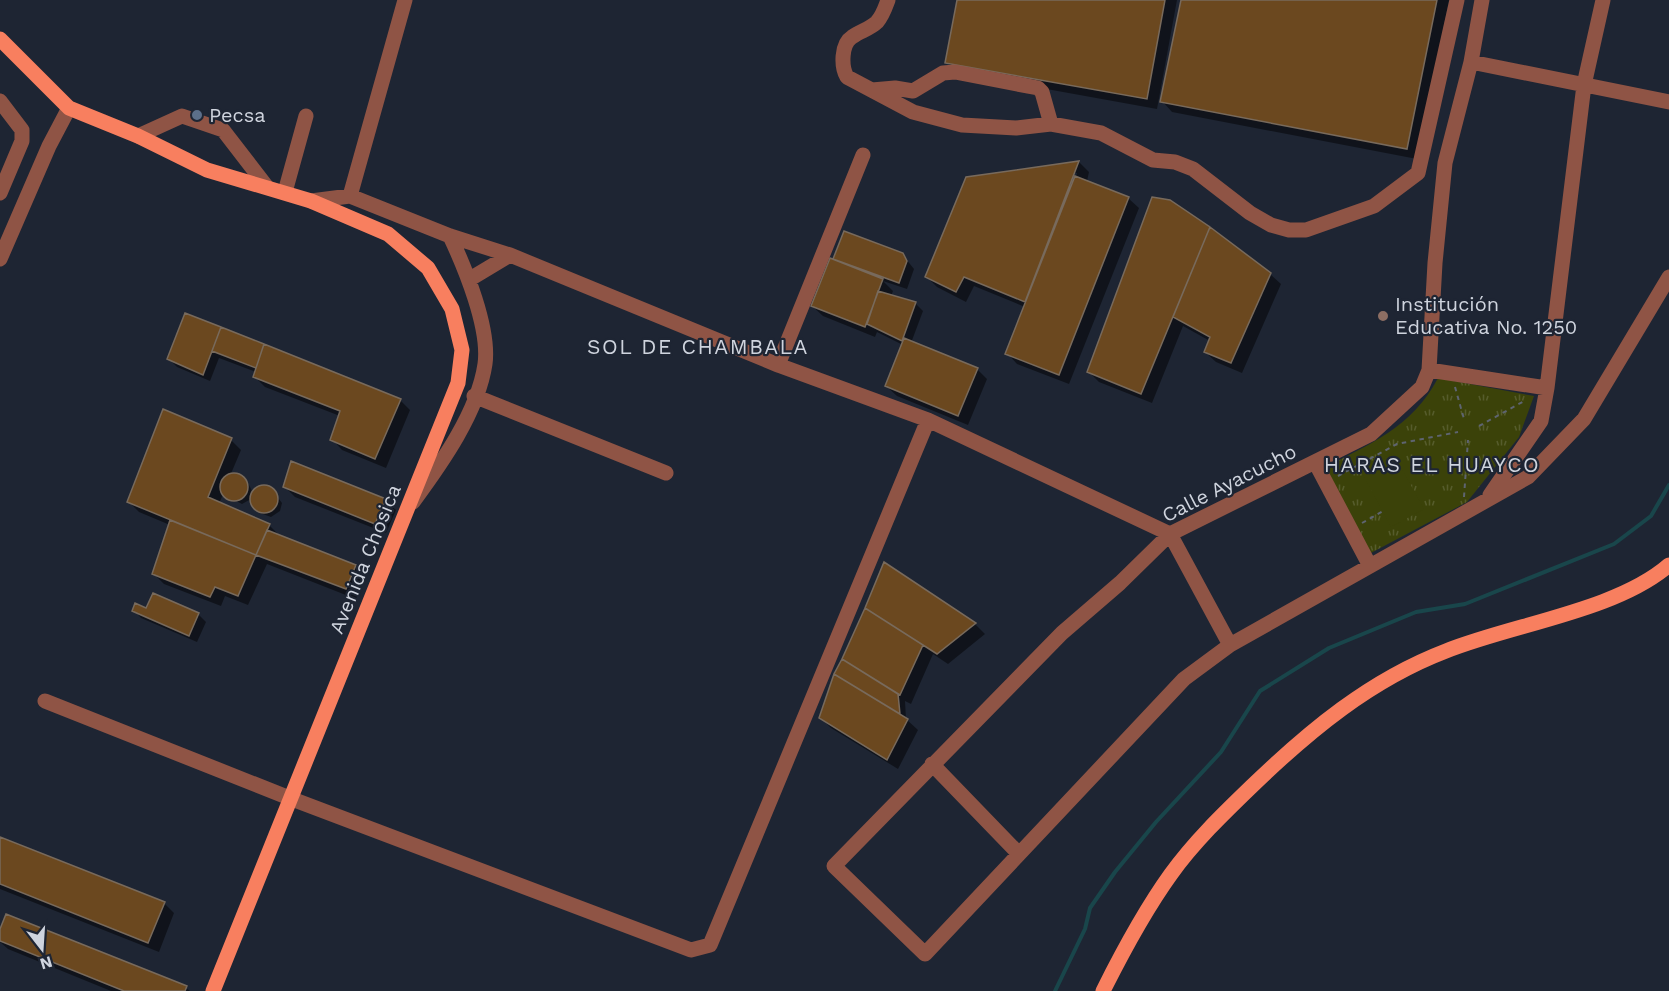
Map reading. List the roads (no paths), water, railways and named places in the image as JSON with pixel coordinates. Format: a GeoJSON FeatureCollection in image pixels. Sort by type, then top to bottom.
{"type":"FeatureCollection","features":[{"type":"Feature","properties":{"kind":"main road"},"geometry":{"type":"LineString","coordinates":[[0,39],[69,108]]}},
{"type":"Feature","properties":{"kind":"main road","name":"Avenida Chosica"},"geometry":{"type":"LineString","coordinates":[[69,108],[138,136],[207,170],[285,192],[388,234],[428,268],[452,309],[462,350],[458,383],[292,800],[213,991]]}},
{"type":"Feature","properties":{"kind":"main road"},"geometry":{"type":"LineString","coordinates":[[1103,991],[1126,945],[1172,873],[1223,814],[1292,748],[1345,704],[1445,651],[1635,589],[1669,565]]}},
{"type":"Feature","properties":{"kind":"street"},"geometry":{"type":"LineString","coordinates":[[350,196],[405,0]]}},
{"type":"Feature","properties":{"kind":"street"},"geometry":{"type":"LineString","coordinates":[[888,0],[884,12],[875,24],[851,37],[847,42],[842,66],[847,77],[913,112],[962,125],[1016,128],[1051,124],[1101,133],[1153,160],[1175,162],[1193,169],[1271,225],[1288,230],[1306,230],[1374,206],[1418,173],[1448,51],[1457,0]]}},
{"type":"Feature","properties":{"kind":"street"},"geometry":{"type":"LineString","coordinates":[[1482,0],[1471,62],[1445,163],[1435,263],[1430,370],[1547,388]]}},
{"type":"Feature","properties":{"kind":"street"},"geometry":{"type":"LineString","coordinates":[[1487,500],[1541,421],[1584,85],[1603,0]]}},
{"type":"Feature","properties":{"kind":"street"},"geometry":{"type":"LineString","coordinates":[[1471,62],[1669,102]]}},
{"type":"Feature","properties":{"kind":"street"},"geometry":{"type":"LineString","coordinates":[[872,90],[895,88],[908,91],[948,71],[1038,88],[1042,92],[1051,124]]}},
{"type":"Feature","properties":{"kind":"street"},"geometry":{"type":"LineString","coordinates":[[913,112],[918,87]]}},
{"type":"Feature","properties":{"kind":"street"},"geometry":{"type":"LineString","coordinates":[[0,101],[22,130],[22,141],[0,193]]}},
{"type":"Feature","properties":{"kind":"street"},"geometry":{"type":"LineString","coordinates":[[0,259],[49,146],[69,108]]}},
{"type":"Feature","properties":{"kind":"street"},"geometry":{"type":"LineString","coordinates":[[138,136],[182,116],[223,130],[267,187]]}},
{"type":"Feature","properties":{"kind":"street"},"geometry":{"type":"LineString","coordinates":[[285,192],[306,116]]}},
{"type":"Feature","properties":{"kind":"street"},"geometry":{"type":"LineString","coordinates":[[778,365],[863,155]]}},
{"type":"Feature","properties":{"kind":"street"},"geometry":{"type":"LineString","coordinates":[[310,201],[350,196],[450,236],[510,255],[778,365],[928,420],[1170,534],[1230,645]]}},
{"type":"Feature","properties":{"kind":"street"},"geometry":{"type":"LineString","coordinates":[[406,512],[452,448],[485,363],[483,336],[470,279],[450,236]]}},
{"type":"Feature","properties":{"kind":"street"},"geometry":{"type":"LineString","coordinates":[[470,279],[510,255]]}},
{"type":"Feature","properties":{"kind":"street"},"geometry":{"type":"LineString","coordinates":[[932,764],[1019,855],[1184,679],[1230,645],[1528,477],[1584,419],[1669,277]]}},
{"type":"Feature","properties":{"kind":"street","name":"Calle Ayacucho"},"geometry":{"type":"LineString","coordinates":[[1019,855],[925,954],[834,866],[1062,633],[1120,584],[1170,534],[1371,434],[1422,387],[1430,370]]}},
{"type":"Feature","properties":{"kind":"street"},"geometry":{"type":"LineString","coordinates":[[474,396],[666,473]]}},
{"type":"Feature","properties":{"kind":"street"},"geometry":{"type":"LineString","coordinates":[[45,701],[292,800],[691,950],[710,945],[928,420]]}},
{"type":"Feature","properties":{"kind":"street"},"geometry":{"type":"LineString","coordinates":[[1315,462],[1370,566]]}},
{"type":"Feature","properties":{"kind":"waterway"},"geometry":{"type":"LineString","coordinates":[[1055,991],[1085,929],[1090,908],[1115,872],[1156,822],[1221,752],[1260,691],[1329,648],[1416,612],[1465,604],[1614,544],[1651,516],[1669,485]]}},
{"type":"Feature","properties":{"kind":"place","name":"Pecsa"},"geometry":{"type":"Point","coordinates":[197,115]}},
{"type":"Feature","properties":{"kind":"place","name":"Institución Educativa No. 1250"},"geometry":{"type":"Point","coordinates":[1383,316]}},
{"type":"Feature","properties":{"kind":"district","name":"SOL DE CHAMBALA"},"geometry":{"type":"Point","coordinates":[698,347]}},
{"type":"Feature","properties":{"kind":"district","name":"HARAS EL HUAYCO"},"geometry":{"type":"Point","coordinates":[1432,465]}}]}
